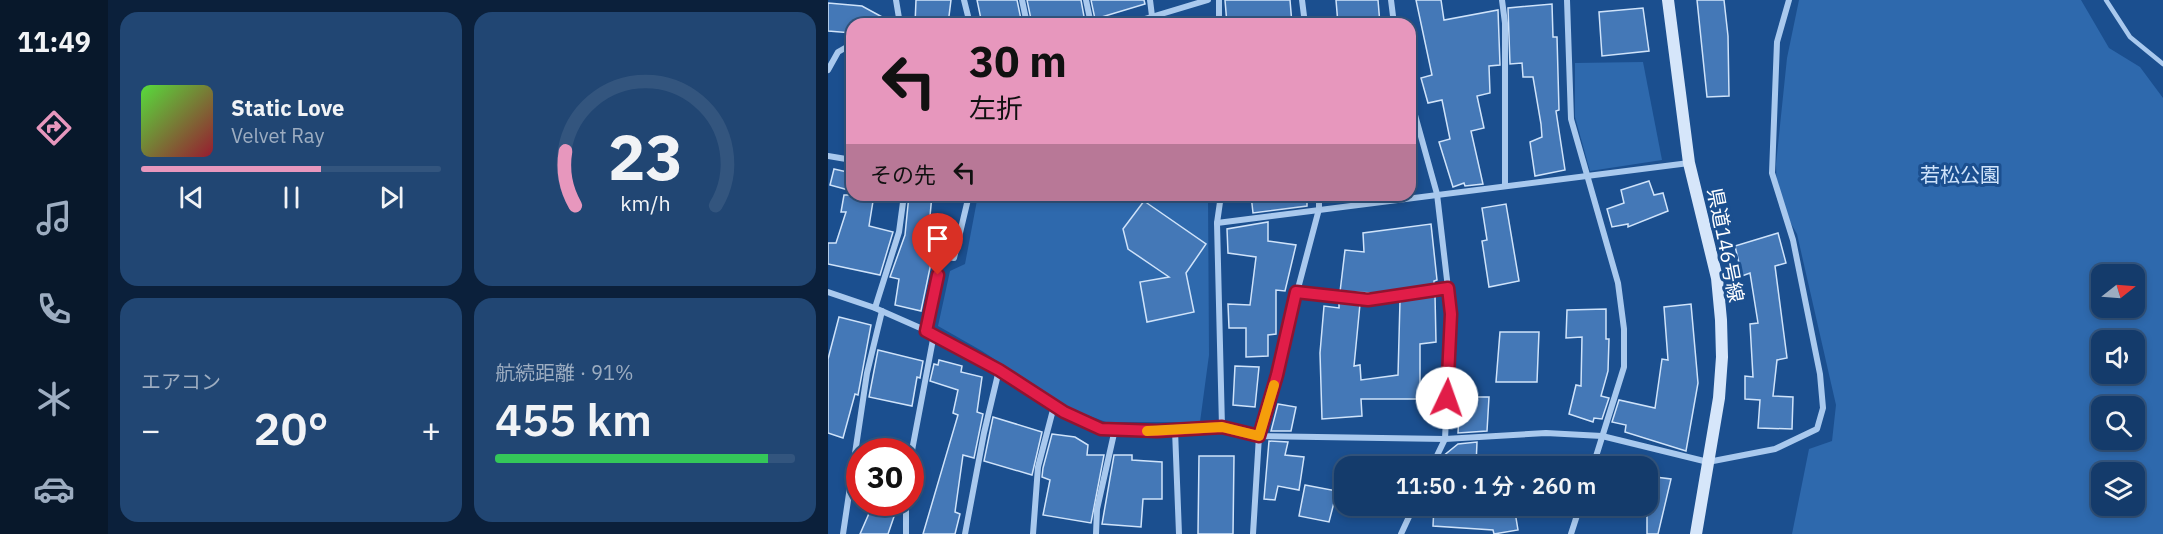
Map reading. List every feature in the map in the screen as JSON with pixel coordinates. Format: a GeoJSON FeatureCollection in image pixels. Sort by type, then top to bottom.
{"type":"FeatureCollection","features":[{"type":"Feature","properties":{"kind":"main road","name":"県道146号線"},"geometry":{"type":"LineString","coordinates":[[1668,0],[1689,163],[1717,278],[1721,320],[1722,357],[1719,398],[1696,534]]}},
{"type":"Feature","properties":{"kind":"street"},"geometry":{"type":"LineString","coordinates":[[896,0],[899,18]]}},
{"type":"Feature","properties":{"kind":"street"},"geometry":{"type":"LineString","coordinates":[[964,0],[968,18]]}},
{"type":"Feature","properties":{"kind":"street"},"geometry":{"type":"LineString","coordinates":[[1022,0],[1026,18]]}},
{"type":"Feature","properties":{"kind":"street"},"geometry":{"type":"LineString","coordinates":[[1086,0],[1090,18]]}},
{"type":"Feature","properties":{"kind":"street"},"geometry":{"type":"LineString","coordinates":[[1150,0],[1153,18]]}},
{"type":"Feature","properties":{"kind":"street"},"geometry":{"type":"LineString","coordinates":[[1161,18],[1208,0]]}},
{"type":"Feature","properties":{"kind":"street"},"geometry":{"type":"LineString","coordinates":[[1219,0],[1219,18]]}},
{"type":"Feature","properties":{"kind":"street"},"geometry":{"type":"LineString","coordinates":[[1302,0],[1304,18]]}},
{"type":"Feature","properties":{"kind":"street"},"geometry":{"type":"LineString","coordinates":[[1391,0],[1393,18]]}},
{"type":"Feature","properties":{"kind":"street"},"geometry":{"type":"LineString","coordinates":[[1502,0],[1505,23],[1504,186]]}},
{"type":"Feature","properties":{"kind":"street"},"geometry":{"type":"LineString","coordinates":[[1568,0],[1571,118],[1618,283],[1624,329],[1624,367],[1596,456]]}},
{"type":"Feature","properties":{"kind":"street"},"geometry":{"type":"LineString","coordinates":[[828,292],[878,310],[933,334],[999,370],[1054,406],[1101,429],[1175,430],[1222,427],[1259,436],[1445,439],[1546,433],[1602,436],[1708,462],[1775,449],[1817,429],[1823,408],[1820,374],[1793,240],[1772,172],[1777,42],[1789,0]]}},
{"type":"Feature","properties":{"kind":"street"},"geometry":{"type":"LineString","coordinates":[[828,70],[838,52],[846,47]]}},
{"type":"Feature","properties":{"kind":"street"},"geometry":{"type":"LineString","coordinates":[[1416,119],[1437,194],[1451,314],[1445,439],[1437,456]]}},
{"type":"Feature","properties":{"kind":"street"},"geometry":{"type":"LineString","coordinates":[[828,156],[846,159]]}},
{"type":"Feature","properties":{"kind":"street"},"geometry":{"type":"LineString","coordinates":[[1416,197],[1689,163]]}},
{"type":"Feature","properties":{"kind":"street"},"geometry":{"type":"LineString","coordinates":[[843,534],[878,310],[898,232],[903,201]]}},
{"type":"Feature","properties":{"kind":"street"},"geometry":{"type":"LineString","coordinates":[[926,331],[942,256],[954,258],[968,201]]}},
{"type":"Feature","properties":{"kind":"street"},"geometry":{"type":"LineString","coordinates":[[1220,201],[1217,223],[1222,427]]}},
{"type":"Feature","properties":{"kind":"street"},"geometry":{"type":"LineString","coordinates":[[1253,534],[1259,436],[1277,375],[1296,292],[1319,209],[1319,201]]}},
{"type":"Feature","properties":{"kind":"street"},"geometry":{"type":"LineString","coordinates":[[1217,223],[1382,201]]}},
{"type":"Feature","properties":{"kind":"street"},"geometry":{"type":"LineString","coordinates":[[1296,292],[1368,300],[1448,288]]}},
{"type":"Feature","properties":{"kind":"street"},"geometry":{"type":"LineString","coordinates":[[914,438],[933,334]]}},
{"type":"Feature","properties":{"kind":"street"},"geometry":{"type":"LineString","coordinates":[[965,534],[984,433],[999,370]]}},
{"type":"Feature","properties":{"kind":"street"},"geometry":{"type":"LineString","coordinates":[[1033,534],[1038,467],[1054,406]]}},
{"type":"Feature","properties":{"kind":"street"},"geometry":{"type":"LineString","coordinates":[[1096,534],[1097,509],[1115,429]]}},
{"type":"Feature","properties":{"kind":"street"},"geometry":{"type":"LineString","coordinates":[[1175,430],[1179,534]]}},
{"type":"Feature","properties":{"kind":"street"},"geometry":{"type":"LineString","coordinates":[[906,516],[906,534]]}},
{"type":"Feature","properties":{"kind":"street"},"geometry":{"type":"LineString","coordinates":[[1401,534],[1409,516]]}},
{"type":"Feature","properties":{"kind":"street"},"geometry":{"type":"LineString","coordinates":[[1572,534],[1577,516]]}},
{"type":"Feature","properties":{"kind":"lane"},"geometry":{"type":"LineString","coordinates":[[2106,0],[2130,37],[2163,64]]}},
{"type":"Feature","properties":{"kind":"green space","name":"若松公園"},"geometry":{"type":"Polygon","coordinates":[[[1799,0],[2081,0],[2109,48],[2140,67],[2163,98],[2163,534],[1792,534],[1809,449],[1832,441],[1836,405],[1797,234],[1777,199],[1776,164],[1787,58],[1799,0]]]}},
{"type":"Feature","properties":{"kind":"green space"},"geometry":{"type":"Polygon","coordinates":[[[1643,62],[1662,160],[1590,171],[1575,117],[1575,63],[1643,62]]]}},
{"type":"Feature","properties":{"kind":"green space"},"geometry":{"type":"Polygon","coordinates":[[[977,201],[1208,201],[1209,355],[1200,422],[1106,422],[1071,409],[982,351],[938,326],[950,271],[965,264],[977,201]]]}},
{"type":"Feature","properties":{"kind":"building"},"geometry":{"type":"Polygon","coordinates":[[[916,0],[951,0],[949,18],[915,18],[916,0]]]}},
{"type":"Feature","properties":{"kind":"building"},"geometry":{"type":"Polygon","coordinates":[[[977,0],[1017,0],[1021,18],[981,18],[977,0]]]}},
{"type":"Feature","properties":{"kind":"building"},"geometry":{"type":"Polygon","coordinates":[[[1027,0],[1081,0],[1084,18],[1031,18],[1027,0]]]}},
{"type":"Feature","properties":{"kind":"building"},"geometry":{"type":"Polygon","coordinates":[[[1091,0],[1144,0],[1145,4],[1095,18],[1091,0]]]}},
{"type":"Feature","properties":{"kind":"building"},"geometry":{"type":"Polygon","coordinates":[[[1225,0],[1290,0],[1292,18],[1226,18],[1225,0]]]}},
{"type":"Feature","properties":{"kind":"building"},"geometry":{"type":"Polygon","coordinates":[[[1336,0],[1378,0],[1380,18],[1338,18],[1336,0]]]}},
{"type":"Feature","properties":{"kind":"building"},"geometry":{"type":"Polygon","coordinates":[[[1416,0],[1441,0],[1444,20],[1498,10],[1500,65],[1489,66],[1490,93],[1477,96],[1484,128],[1471,131],[1483,184],[1465,186],[1464,183],[1453,187],[1439,142],[1450,139],[1442,100],[1428,103],[1421,78],[1432,75],[1416,0]]]}},
{"type":"Feature","properties":{"kind":"building"},"geometry":{"type":"Polygon","coordinates":[[[1697,0],[1724,0],[1728,36],[1729,96],[1707,97],[1697,0]]]}},
{"type":"Feature","properties":{"kind":"building"},"geometry":{"type":"Polygon","coordinates":[[[828,3],[862,6],[884,18],[846,18],[846,32],[828,31],[828,3]]]}},
{"type":"Feature","properties":{"kind":"building"},"geometry":{"type":"Polygon","coordinates":[[[1552,4],[1553,37],[1557,37],[1559,110],[1556,111],[1565,170],[1535,176],[1530,142],[1542,137],[1541,124],[1533,77],[1523,77],[1522,63],[1510,64],[1508,8],[1552,4]]]}},
{"type":"Feature","properties":{"kind":"building"},"geometry":{"type":"Polygon","coordinates":[[[1643,8],[1649,51],[1602,56],[1599,12],[1643,8]]]}},
{"type":"Feature","properties":{"kind":"building"},"geometry":{"type":"Polygon","coordinates":[[[834,169],[846,172],[846,189],[830,185],[834,169]]]}},
{"type":"Feature","properties":{"kind":"building"},"geometry":{"type":"Polygon","coordinates":[[[1649,181],[1654,195],[1663,193],[1668,211],[1628,227],[1628,224],[1612,227],[1607,209],[1624,203],[1621,190],[1649,181]]]}},
{"type":"Feature","properties":{"kind":"building"},"geometry":{"type":"Polygon","coordinates":[[[844,195],[846,195],[846,201],[873,201],[869,226],[893,232],[880,275],[828,264],[828,243],[836,243],[846,212],[841,212],[844,195]]]}},
{"type":"Feature","properties":{"kind":"building"},"geometry":{"type":"Polygon","coordinates":[[[908,201],[931,201],[928,237],[936,239],[921,311],[895,305],[899,279],[890,277],[905,235],[908,201]]]}},
{"type":"Feature","properties":{"kind":"building"},"geometry":{"type":"Polygon","coordinates":[[[1144,201],[1206,244],[1186,273],[1194,312],[1147,322],[1140,282],[1169,277],[1128,249],[1123,229],[1144,201]]]}},
{"type":"Feature","properties":{"kind":"building"},"geometry":{"type":"Polygon","coordinates":[[[1252,201],[1307,201],[1307,206],[1253,213],[1252,201]]]}},
{"type":"Feature","properties":{"kind":"building"},"geometry":{"type":"Polygon","coordinates":[[[1506,204],[1519,281],[1489,287],[1482,241],[1487,240],[1482,208],[1506,204]]]}},
{"type":"Feature","properties":{"kind":"building"},"geometry":{"type":"Polygon","coordinates":[[[1268,222],[1268,241],[1296,245],[1285,291],[1276,290],[1276,334],[1268,335],[1268,356],[1246,357],[1246,328],[1229,328],[1228,304],[1250,305],[1256,257],[1228,253],[1227,229],[1268,222]]]}},
{"type":"Feature","properties":{"kind":"building"},"geometry":{"type":"Polygon","coordinates":[[[1431,224],[1437,280],[1434,281],[1434,285],[1379,293],[1340,292],[1345,250],[1364,252],[1363,233],[1431,224]]]}},
{"type":"Feature","properties":{"kind":"building"},"geometry":{"type":"Polygon","coordinates":[[[1778,233],[1786,263],[1775,266],[1787,358],[1777,360],[1773,396],[1793,397],[1792,429],[1758,428],[1760,400],[1745,399],[1745,376],[1753,377],[1750,324],[1758,323],[1750,273],[1742,276],[1735,246],[1778,233]]]}},
{"type":"Feature","properties":{"kind":"building"},"geometry":{"type":"Polygon","coordinates":[[[1435,295],[1436,342],[1420,344],[1420,399],[1361,399],[1362,416],[1322,419],[1320,353],[1324,306],[1339,308],[1339,302],[1360,304],[1354,366],[1360,365],[1361,380],[1398,375],[1400,301],[1435,295]]]}},
{"type":"Feature","properties":{"kind":"building"},"geometry":{"type":"Polygon","coordinates":[[[1691,304],[1698,383],[1686,451],[1625,432],[1626,425],[1612,422],[1619,400],[1655,408],[1662,359],[1668,360],[1664,307],[1691,304]]]}},
{"type":"Feature","properties":{"kind":"building"},"geometry":{"type":"Polygon","coordinates":[[[1606,309],[1606,339],[1609,339],[1608,371],[1601,396],[1609,398],[1602,419],[1594,418],[1593,422],[1569,414],[1576,385],[1581,386],[1582,337],[1566,338],[1567,310],[1606,309]]]}},
{"type":"Feature","properties":{"kind":"building"},"geometry":{"type":"Polygon","coordinates":[[[839,317],[871,325],[858,395],[855,394],[843,438],[828,433],[828,359],[839,317]]]}},
{"type":"Feature","properties":{"kind":"building"},"geometry":{"type":"Polygon","coordinates":[[[1500,332],[1539,332],[1537,382],[1496,382],[1500,332]]]}},
{"type":"Feature","properties":{"kind":"building"},"geometry":{"type":"Polygon","coordinates":[[[878,350],[923,361],[920,378],[917,377],[912,406],[869,397],[878,350]]]}},
{"type":"Feature","properties":{"kind":"building"},"geometry":{"type":"Polygon","coordinates":[[[939,360],[962,366],[961,372],[982,377],[977,412],[983,414],[974,458],[963,455],[955,512],[960,514],[955,534],[923,534],[958,415],[953,413],[958,390],[930,381],[934,364],[938,365],[939,360]]]}},
{"type":"Feature","properties":{"kind":"building"},"geometry":{"type":"Polygon","coordinates":[[[1235,366],[1259,367],[1255,407],[1233,405],[1235,366]]]}},
{"type":"Feature","properties":{"kind":"building"},"geometry":{"type":"Polygon","coordinates":[[[1460,397],[1489,397],[1487,431],[1458,433],[1460,397]]]}},
{"type":"Feature","properties":{"kind":"building"},"geometry":{"type":"Polygon","coordinates":[[[1278,404],[1296,407],[1291,431],[1271,431],[1278,404]]]}},
{"type":"Feature","properties":{"kind":"building"},"geometry":{"type":"Polygon","coordinates":[[[993,417],[1042,432],[1032,475],[984,461],[993,417]]]}},
{"type":"Feature","properties":{"kind":"building"},"geometry":{"type":"Polygon","coordinates":[[[1052,434],[1075,437],[1088,445],[1087,455],[1104,455],[1091,523],[1043,515],[1050,480],[1042,477],[1043,468],[1052,434]]]}},
{"type":"Feature","properties":{"kind":"building"},"geometry":{"type":"Polygon","coordinates":[[[1269,441],[1288,442],[1285,455],[1304,457],[1299,490],[1278,486],[1275,500],[1264,499],[1269,441]]]}},
{"type":"Feature","properties":{"kind":"building"},"geometry":{"type":"Polygon","coordinates":[[[1477,442],[1476,456],[1443,456],[1458,444],[1477,442]]]}},
{"type":"Feature","properties":{"kind":"building"},"geometry":{"type":"Polygon","coordinates":[[[1114,455],[1132,455],[1132,460],[1162,462],[1162,499],[1143,499],[1141,527],[1102,524],[1114,455]]]}},
{"type":"Feature","properties":{"kind":"building"},"geometry":{"type":"Polygon","coordinates":[[[1199,456],[1234,456],[1233,534],[1198,534],[1199,456]]]}},
{"type":"Feature","properties":{"kind":"building"},"geometry":{"type":"Polygon","coordinates":[[[1658,477],[1671,479],[1658,534],[1647,534],[1647,516],[1658,516],[1658,477]]]}},
{"type":"Feature","properties":{"kind":"building"},"geometry":{"type":"Polygon","coordinates":[[[1305,485],[1334,490],[1334,503],[1329,522],[1299,516],[1305,485]]]}},
{"type":"Feature","properties":{"kind":"building"},"geometry":{"type":"Polygon","coordinates":[[[868,516],[894,516],[888,534],[860,534],[868,516]]]}},
{"type":"Feature","properties":{"kind":"building"},"geometry":{"type":"Polygon","coordinates":[[[1434,516],[1516,516],[1518,530],[1494,534],[1493,530],[1433,526],[1434,516]]]}},
{"type":"Feature","properties":{"kind":"slow traffic"},"geometry":{"type":"LineString","coordinates":[[1147,431],[1222,427],[1259,436],[1274,385]]}},
{"type":"Feature","properties":{"kind":"route"},"geometry":{"type":"LineString","coordinates":[[938,275],[926,331],[999,370],[1064,412],[1101,429],[1157,431],[1222,427],[1259,436],[1277,375],[1296,292],[1368,300],[1448,288],[1451,314],[1447,398]]}}]}
